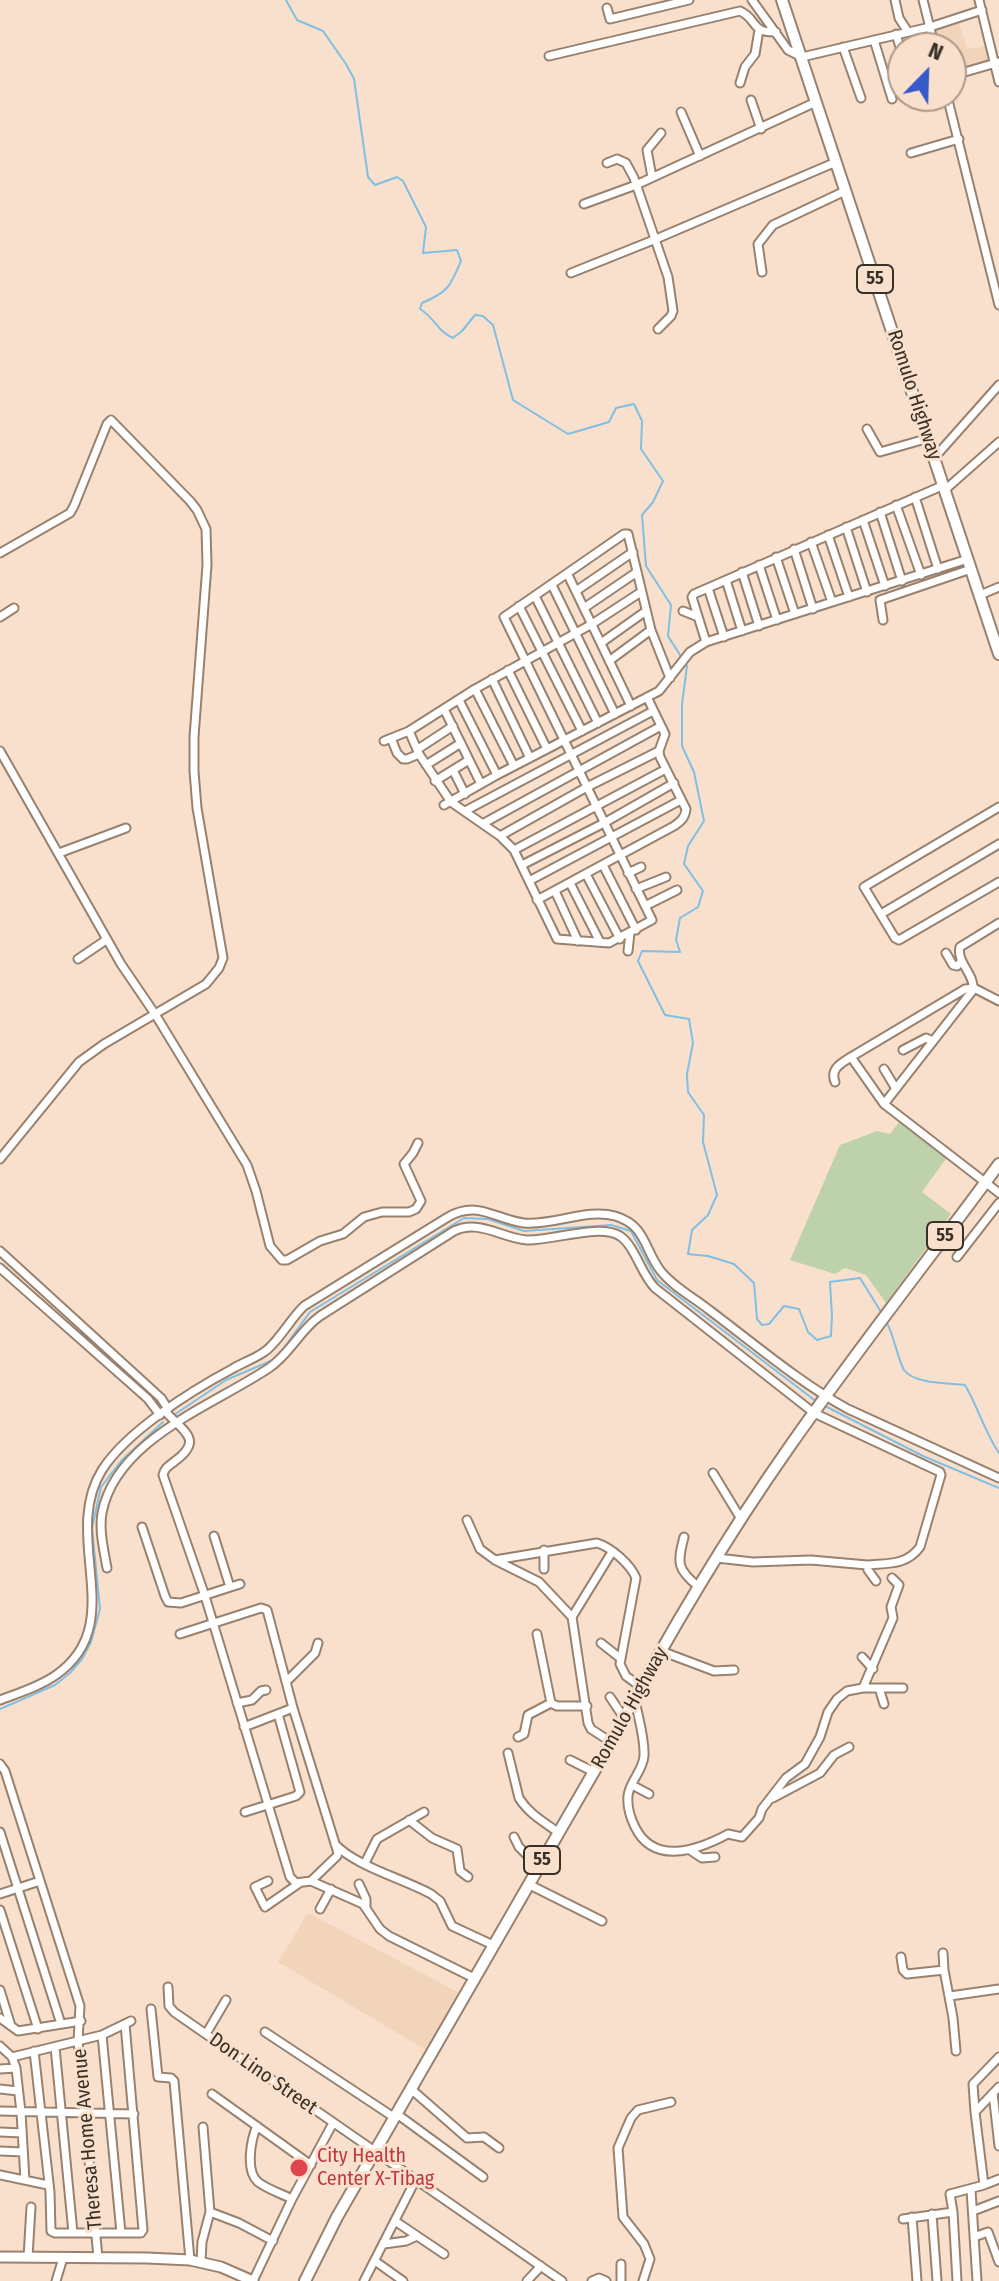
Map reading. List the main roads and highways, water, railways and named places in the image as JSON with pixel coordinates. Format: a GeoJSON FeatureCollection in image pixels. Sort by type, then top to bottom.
{"type":"FeatureCollection","features":[{"type":"Feature","properties":{"kind":"highway","name":"Romulo Highway"},"geometry":{"type":"LineString","coordinates":[[782,0],[997,639],[999,654]]}},
{"type":"Feature","properties":{"kind":"highway","name":"Romulo Highway"},"geometry":{"type":"LineString","coordinates":[[305,2281],[330,2230],[661,1651],[741,1519],[790,1445],[999,1164]]}},
{"type":"Feature","properties":{"kind":"main road"},"geometry":{"type":"LineString","coordinates":[[0,2257],[195,2261],[221,2267],[253,2281]]}},
{"type":"Feature","properties":{"kind":"waterway"},"geometry":{"type":"LineString","coordinates":[[286,0],[297,20],[323,31],[354,79],[368,177],[375,185],[397,177],[403,181],[426,227],[423,253],[457,250],[461,261],[451,283],[443,292],[422,303],[420,309],[453,338],[475,315],[483,316],[493,325],[513,400],[568,434],[609,422],[616,408],[634,404],[642,421],[641,449],[663,481],[653,502],[642,515],[646,566],[671,605],[668,636],[687,666],[682,704],[682,746],[694,772],[704,821],[688,846],[684,864],[703,891],[698,907],[680,918],[676,940],[680,952],[642,951],[638,961],[665,1015],[689,1019],[693,1043],[687,1074],[688,1092],[704,1115],[703,1142],[717,1195],[708,1215],[692,1230],[688,1254],[734,1264],[754,1283],[757,1319],[762,1325],[769,1324],[784,1306],[799,1309],[808,1332],[817,1340],[831,1336],[830,1282],[860,1278],[881,1312]]}},
{"type":"Feature","properties":{"kind":"waterway"},"geometry":{"type":"LineString","coordinates":[[278,1356],[310,1312],[464,1218],[488,1219],[524,1231],[611,1225],[631,1231],[657,1280],[817,1402]]}},
{"type":"Feature","properties":{"kind":"waterway"},"geometry":{"type":"LineString","coordinates":[[886,1321],[902,1366],[909,1375],[932,1382],[965,1385],[999,1453]]}},
{"type":"Feature","properties":{"kind":"waterway"},"geometry":{"type":"LineString","coordinates":[[174,1415],[226,1380],[273,1360]]}},
{"type":"Feature","properties":{"kind":"waterway"},"geometry":{"type":"LineString","coordinates":[[823,1405],[923,1456],[999,1488]]}},
{"type":"Feature","properties":{"kind":"waterway"},"geometry":{"type":"LineString","coordinates":[[0,1709],[55,1685],[82,1659],[91,1642],[100,1609],[92,1528],[101,1487],[121,1461],[163,1422]]}},
{"type":"Feature","properties":{"kind":"place","name":"City Health Center X-Tibag"},"geometry":{"type":"Point","coordinates":[299,2168]}}]}
